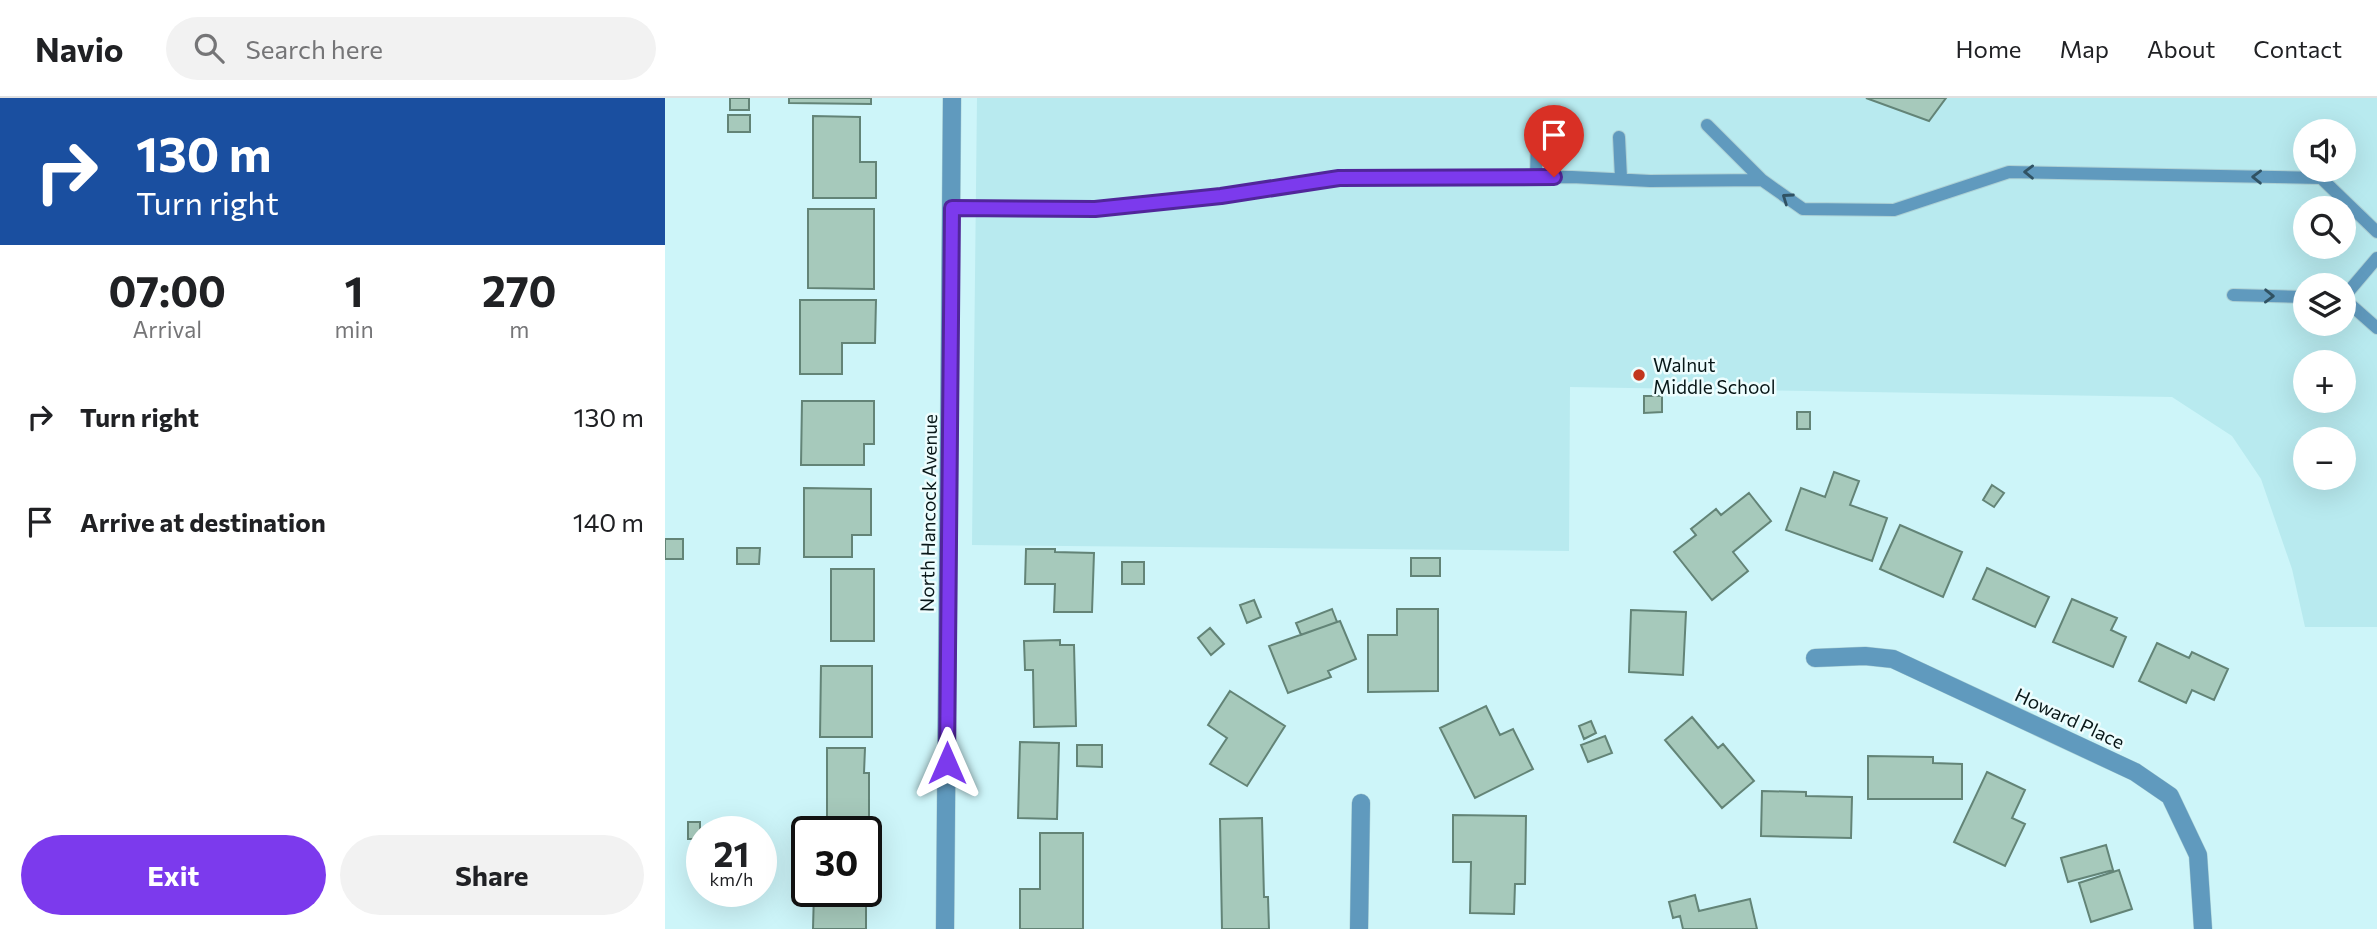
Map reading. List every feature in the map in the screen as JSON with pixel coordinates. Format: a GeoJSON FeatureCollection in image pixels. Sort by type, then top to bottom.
{"type":"FeatureCollection","features":[{"type":"Feature","properties":{"kind":"street","name":"North Hancock Avenue"},"geometry":{"type":"LineString","coordinates":[[945,929],[953,98]]}},
{"type":"Feature","properties":{"kind":"street","name":"Howard Place"},"geometry":{"type":"LineString","coordinates":[[1815,657],[1865,656],[1893,659],[2135,772],[2170,796],[2198,855],[2203,929]]}},
{"type":"Feature","properties":{"kind":"street"},"geometry":{"type":"LineString","coordinates":[[1359,929],[1361,803]]}},
{"type":"Feature","properties":{"kind":"lane"},"geometry":{"type":"LineString","coordinates":[[1707,125],[1762,180],[1803,209],[1894,210],[2009,172],[2321,178],[2377,232]]}},
{"type":"Feature","properties":{"kind":"lane"},"geometry":{"type":"LineString","coordinates":[[1536,177],[1537,135]]}},
{"type":"Feature","properties":{"kind":"lane"},"geometry":{"type":"LineString","coordinates":[[1619,137],[1621,178]]}},
{"type":"Feature","properties":{"kind":"lane"},"geometry":{"type":"LineString","coordinates":[[952,208],[1095,209],[1221,196],[1339,178],[1762,180]]}},
{"type":"Feature","properties":{"kind":"lane"},"geometry":{"type":"LineString","coordinates":[[2356,283],[2377,258]]}},
{"type":"Feature","properties":{"kind":"lane"},"geometry":{"type":"LineString","coordinates":[[2233,295],[2293,297]]}},
{"type":"Feature","properties":{"kind":"lane"},"geometry":{"type":"LineString","coordinates":[[2356,309],[2377,328]]}},
{"type":"Feature","properties":{"kind":"shaded area","name":"Walnut Middle School"},"geometry":{"type":"Polygon","coordinates":[[[977,98],[2377,98],[2377,627],[2305,627],[2292,569],[2261,479],[2232,436],[2172,397],[1570,387],[1569,551],[972,545],[977,98]]]}},
{"type":"Feature","properties":{"kind":"building"},"geometry":{"type":"Polygon","coordinates":[[[730,98],[749,98],[749,110],[730,110],[730,98]]]}},
{"type":"Feature","properties":{"kind":"building"},"geometry":{"type":"Polygon","coordinates":[[[789,98],[871,98],[871,104],[789,103],[789,98]]]}},
{"type":"Feature","properties":{"kind":"building"},"geometry":{"type":"Polygon","coordinates":[[[1866,98],[1946,98],[1929,121],[1866,98]]]}},
{"type":"Feature","properties":{"kind":"building"},"geometry":{"type":"Polygon","coordinates":[[[728,115],[750,115],[750,132],[728,132],[728,115]]]}},
{"type":"Feature","properties":{"kind":"building"},"geometry":{"type":"Polygon","coordinates":[[[813,116],[860,117],[860,162],[876,162],[876,198],[813,198],[813,116]]]}},
{"type":"Feature","properties":{"kind":"building"},"geometry":{"type":"Polygon","coordinates":[[[808,209],[874,209],[874,289],[808,288],[808,209]]]}},
{"type":"Feature","properties":{"kind":"building"},"geometry":{"type":"Polygon","coordinates":[[[800,300],[876,300],[875,343],[842,343],[842,374],[800,374],[800,300]]]}},
{"type":"Feature","properties":{"kind":"building"},"geometry":{"type":"Polygon","coordinates":[[[1644,396],[1662,396],[1662,412],[1644,413],[1644,396]]]}},
{"type":"Feature","properties":{"kind":"building"},"geometry":{"type":"Polygon","coordinates":[[[802,401],[874,401],[874,444],[864,444],[864,465],[801,465],[802,401]]]}},
{"type":"Feature","properties":{"kind":"building"},"geometry":{"type":"Polygon","coordinates":[[[1797,412],[1810,412],[1810,429],[1797,429],[1797,412]]]}},
{"type":"Feature","properties":{"kind":"building"},"geometry":{"type":"Polygon","coordinates":[[[1834,472],[1859,481],[1850,505],[1887,518],[1872,561],[1786,530],[1801,488],[1825,497],[1834,472]]]}},
{"type":"Feature","properties":{"kind":"building"},"geometry":{"type":"Polygon","coordinates":[[[1992,485],[2004,493],[1994,507],[1983,500],[1992,485]]]}},
{"type":"Feature","properties":{"kind":"building"},"geometry":{"type":"Polygon","coordinates":[[[804,488],[871,489],[871,535],[852,535],[852,557],[804,557],[804,488]]]}},
{"type":"Feature","properties":{"kind":"building"},"geometry":{"type":"Polygon","coordinates":[[[1749,493],[1771,521],[1733,552],[1748,571],[1712,600],[1674,552],[1696,535],[1691,529],[1716,509],[1721,515],[1749,493]]]}},
{"type":"Feature","properties":{"kind":"building"},"geometry":{"type":"Polygon","coordinates":[[[1900,525],[1962,552],[1943,597],[1880,569],[1900,525]]]}},
{"type":"Feature","properties":{"kind":"building"},"geometry":{"type":"Polygon","coordinates":[[[665,539],[683,539],[683,559],[665,559],[665,539]]]}},
{"type":"Feature","properties":{"kind":"building"},"geometry":{"type":"Polygon","coordinates":[[[737,548],[760,548],[759,564],[737,564],[737,548]]]}},
{"type":"Feature","properties":{"kind":"building"},"geometry":{"type":"Polygon","coordinates":[[[1026,549],[1094,553],[1092,612],[1054,612],[1055,584],[1025,584],[1026,549]]]}},
{"type":"Feature","properties":{"kind":"building"},"geometry":{"type":"Polygon","coordinates":[[[1411,558],[1440,558],[1440,576],[1411,576],[1411,558]]]}},
{"type":"Feature","properties":{"kind":"building"},"geometry":{"type":"Polygon","coordinates":[[[1122,562],[1144,562],[1144,584],[1122,584],[1122,562]]]}},
{"type":"Feature","properties":{"kind":"building"},"geometry":{"type":"Polygon","coordinates":[[[1987,568],[2049,597],[2035,627],[1973,599],[1987,568]]]}},
{"type":"Feature","properties":{"kind":"building"},"geometry":{"type":"Polygon","coordinates":[[[831,569],[874,569],[874,641],[831,641],[831,569]]]}},
{"type":"Feature","properties":{"kind":"building"},"geometry":{"type":"Polygon","coordinates":[[[2072,599],[2117,618],[2111,630],[2126,637],[2113,667],[2053,642],[2072,599]]]}},
{"type":"Feature","properties":{"kind":"building"},"geometry":{"type":"Polygon","coordinates":[[[1254,600],[1261,617],[1247,623],[1240,605],[1254,600]]]}},
{"type":"Feature","properties":{"kind":"building"},"geometry":{"type":"Polygon","coordinates":[[[1332,609],[1337,622],[1301,635],[1296,623],[1332,609]]]}},
{"type":"Feature","properties":{"kind":"building"},"geometry":{"type":"Polygon","coordinates":[[[1397,609],[1438,609],[1438,691],[1368,692],[1368,635],[1397,635],[1397,609]]]}},
{"type":"Feature","properties":{"kind":"building"},"geometry":{"type":"Polygon","coordinates":[[[1631,610],[1686,612],[1683,675],[1629,672],[1631,610]]]}},
{"type":"Feature","properties":{"kind":"building"},"geometry":{"type":"Polygon","coordinates":[[[1340,621],[1356,659],[1328,671],[1331,677],[1288,693],[1269,646],[1340,621]]]}},
{"type":"Feature","properties":{"kind":"building"},"geometry":{"type":"Polygon","coordinates":[[[1210,628],[1224,644],[1211,655],[1198,638],[1210,628]]]}},
{"type":"Feature","properties":{"kind":"building"},"geometry":{"type":"Polygon","coordinates":[[[1060,640],[1060,645],[1074,645],[1076,726],[1034,727],[1033,670],[1025,670],[1024,641],[1060,640]]]}},
{"type":"Feature","properties":{"kind":"building"},"geometry":{"type":"Polygon","coordinates":[[[2157,643],[2189,658],[2192,652],[2228,669],[2214,700],[2192,690],[2186,703],[2139,681],[2157,643]]]}},
{"type":"Feature","properties":{"kind":"building"},"geometry":{"type":"Polygon","coordinates":[[[821,666],[872,666],[872,737],[820,737],[821,666]]]}},
{"type":"Feature","properties":{"kind":"building"},"geometry":{"type":"Polygon","coordinates":[[[1230,691],[1285,726],[1247,786],[1210,764],[1227,738],[1208,725],[1230,691]]]}},
{"type":"Feature","properties":{"kind":"building"},"geometry":{"type":"Polygon","coordinates":[[[1486,706],[1500,735],[1513,729],[1533,769],[1475,798],[1440,728],[1486,706]]]}},
{"type":"Feature","properties":{"kind":"building"},"geometry":{"type":"Polygon","coordinates":[[[1692,717],[1718,748],[1723,744],[1754,781],[1722,808],[1665,740],[1692,717]]]}},
{"type":"Feature","properties":{"kind":"building"},"geometry":{"type":"Polygon","coordinates":[[[1591,721],[1596,733],[1584,739],[1579,726],[1591,721]]]}},
{"type":"Feature","properties":{"kind":"building"},"geometry":{"type":"Polygon","coordinates":[[[1605,736],[1612,753],[1588,762],[1581,745],[1605,736]]]}},
{"type":"Feature","properties":{"kind":"building"},"geometry":{"type":"Polygon","coordinates":[[[1020,742],[1059,743],[1057,819],[1018,818],[1020,742]]]}},
{"type":"Feature","properties":{"kind":"building"},"geometry":{"type":"Polygon","coordinates":[[[1077,745],[1102,745],[1102,767],[1077,766],[1077,745]]]}},
{"type":"Feature","properties":{"kind":"building"},"geometry":{"type":"Polygon","coordinates":[[[827,748],[865,748],[864,773],[869,773],[869,816],[827,816],[827,748]]]}},
{"type":"Feature","properties":{"kind":"building"},"geometry":{"type":"Polygon","coordinates":[[[1868,756],[1933,757],[1933,763],[1962,764],[1962,799],[1868,799],[1868,756]]]}},
{"type":"Feature","properties":{"kind":"building"},"geometry":{"type":"Polygon","coordinates":[[[1987,772],[2025,790],[2012,818],[2025,824],[2005,866],[1954,842],[1987,772]]]}},
{"type":"Feature","properties":{"kind":"building"},"geometry":{"type":"Polygon","coordinates":[[[1762,791],[1852,797],[1851,838],[1761,836],[1762,791]]]}},
{"type":"Feature","properties":{"kind":"building"},"geometry":{"type":"Polygon","coordinates":[[[1453,815],[1526,816],[1525,884],[1515,884],[1514,914],[1470,913],[1471,862],[1453,862],[1453,815]]]}},
{"type":"Feature","properties":{"kind":"building"},"geometry":{"type":"Polygon","coordinates":[[[1262,818],[1264,897],[1268,897],[1269,929],[1222,929],[1220,819],[1262,818]]]}},
{"type":"Feature","properties":{"kind":"building"},"geometry":{"type":"Polygon","coordinates":[[[1040,833],[1083,833],[1083,929],[1020,929],[1020,889],[1040,889],[1040,833]]]}},
{"type":"Feature","properties":{"kind":"building"},"geometry":{"type":"Polygon","coordinates":[[[2106,845],[2113,870],[2068,882],[2061,858],[2106,845]]]}},
{"type":"Feature","properties":{"kind":"building"},"geometry":{"type":"Polygon","coordinates":[[[2119,870],[2132,909],[2091,922],[2079,883],[2119,870]]]}},
{"type":"Feature","properties":{"kind":"building"},"geometry":{"type":"Polygon","coordinates":[[[1695,895],[1699,911],[1750,899],[1757,929],[1683,929],[1680,916],[1673,918],[1669,902],[1695,895]]]}},
{"type":"Feature","properties":{"kind":"building"},"geometry":{"type":"Polygon","coordinates":[[[814,907],[866,907],[866,929],[813,929],[814,907]]]}},
{"type":"Feature","properties":{"kind":"place","name":"Walnut Middle School"},"geometry":{"type":"Point","coordinates":[1639,375]}},
{"type":"Feature","properties":{"kind":"route"},"geometry":{"type":"LineString","coordinates":[[947,763],[952,208],[1095,209],[1221,196],[1339,178],[1554,177]]}}]}
